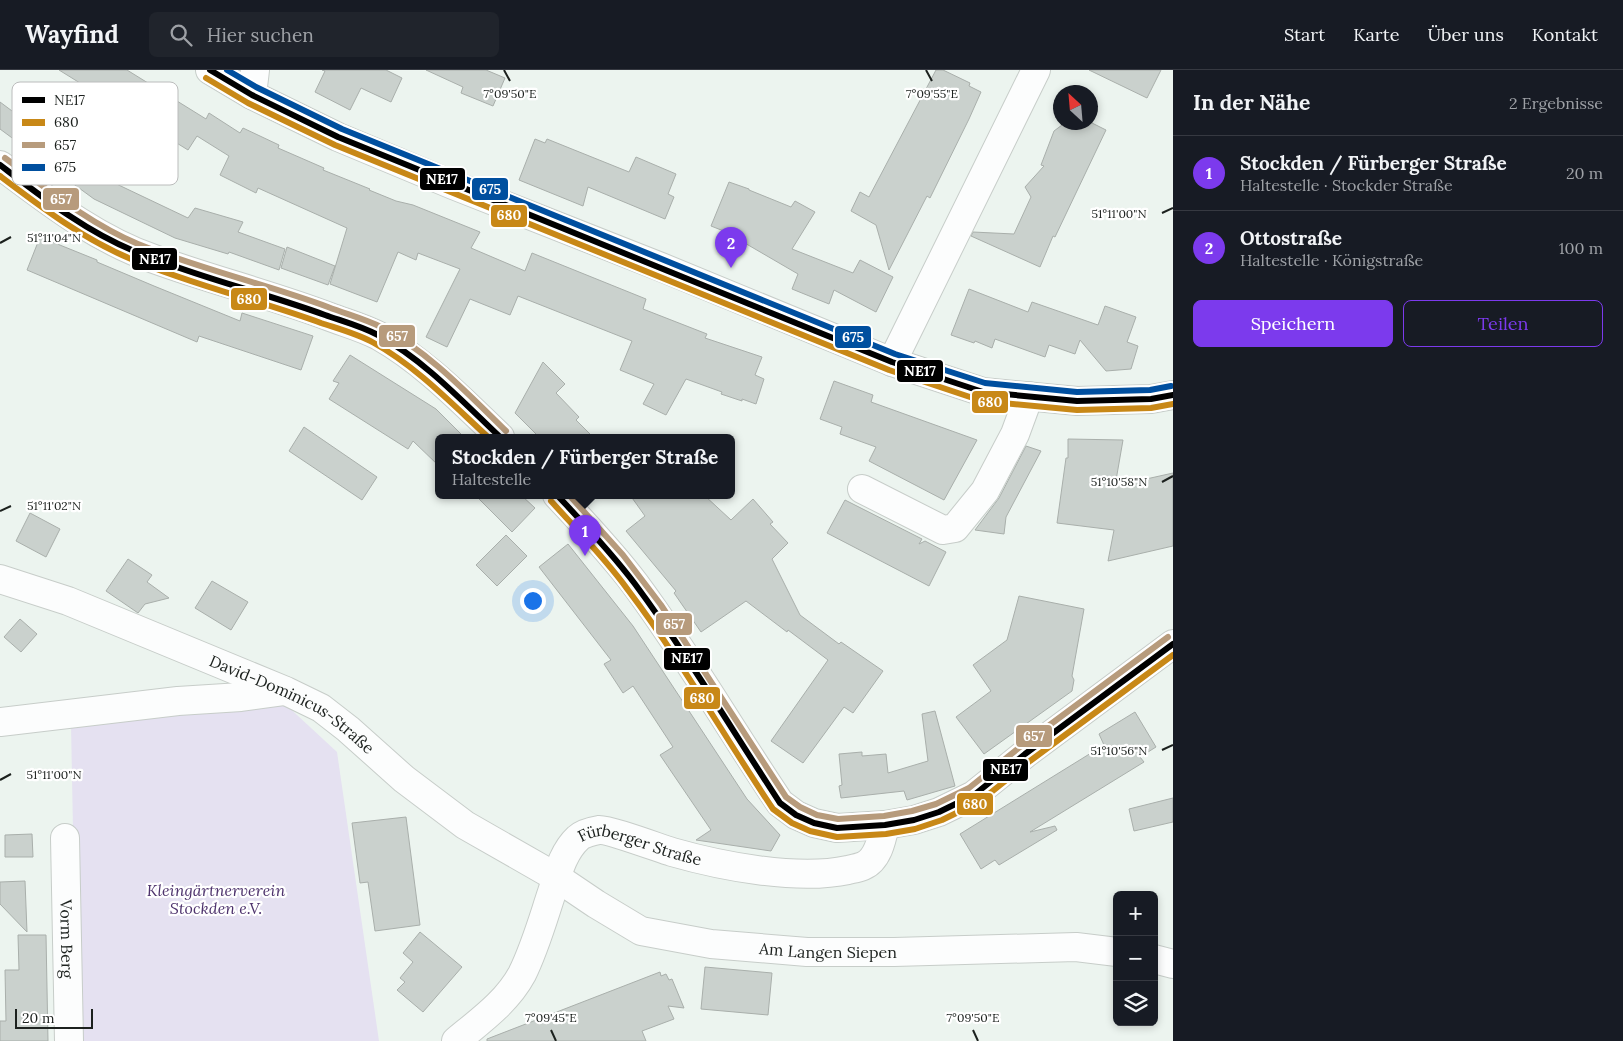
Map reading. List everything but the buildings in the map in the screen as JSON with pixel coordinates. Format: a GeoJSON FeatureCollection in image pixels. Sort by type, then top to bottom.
{"type":"FeatureCollection","features":[{"type":"Feature","properties":{"kind":"street"},"geometry":{"type":"LineString","coordinates":[[210,70],[254,83],[338,137],[892,362],[983,392],[1077,401],[1151,399],[1173,395]]}},
{"type":"Feature","properties":{"kind":"street"},"geometry":{"type":"LineString","coordinates":[[892,362],[1036,70]]}},
{"type":"Feature","properties":{"kind":"street"},"geometry":{"type":"LineString","coordinates":[[0,165],[12,174]]}},
{"type":"Feature","properties":{"kind":"street"},"geometry":{"type":"LineString","coordinates":[[27,185],[68,215],[103,236],[152,259],[291,302],[377,335],[421,365],[497,434]]}},
{"type":"Feature","properties":{"kind":"street"},"geometry":{"type":"LineString","coordinates":[[862,489],[943,530],[955,528],[985,491],[1015,434],[1029,396]]}},
{"type":"Feature","properties":{"kind":"street"},"geometry":{"type":"LineString","coordinates":[[561,499],[599,540],[634,583],[780,802],[796,815],[814,823],[837,828],[914,820],[939,812],[974,795],[1025,754],[1173,644]]}},
{"type":"Feature","properties":{"kind":"street","name":"David-Dominicus-Straße"},"geometry":{"type":"LineString","coordinates":[[0,579],[68,601],[286,691],[327,714],[348,729],[404,779],[465,825],[556,877]]}},
{"type":"Feature","properties":{"kind":"street"},"geometry":{"type":"LineString","coordinates":[[0,722],[178,701],[241,697],[286,691]]}},
{"type":"Feature","properties":{"kind":"street","name":"Fürberger Straße"},"geometry":{"type":"LineString","coordinates":[[456,1041],[485,1018],[506,997],[521,974],[533,948],[566,852],[580,836],[601,830],[674,852],[735,867],[788,873],[821,873],[863,866],[872,859],[882,841],[885,824]]}},
{"type":"Feature","properties":{"kind":"street","name":"Vorm Berg"},"geometry":{"type":"LineString","coordinates":[[65,838],[68,1041]]}},
{"type":"Feature","properties":{"kind":"street","name":"Am Langen Siepen"},"geometry":{"type":"LineString","coordinates":[[556,877],[641,931],[711,944],[807,952],[894,952],[1076,947],[1113,952]]}},
{"type":"Feature","properties":{"kind":"street"},"geometry":{"type":"LineString","coordinates":[[1158,960],[1173,964]]}},
{"type":"Feature","properties":{"kind":"green space","name":"Kleingärtnerverein Stockden e.V."},"geometry":{"type":"Polygon","coordinates":[[[283,702],[337,752],[379,1041],[77,1041],[71,725],[283,702]]]}},
{"type":"Feature","properties":{"kind":"transit line","name":"NE17"},"geometry":{"type":"LineString","coordinates":[[210,70],[252,95],[338,137],[892,362],[983,392],[1077,401],[1151,399],[1173,395]]}},
{"type":"Feature","properties":{"kind":"transit line","name":"675"},"geometry":{"type":"LineString","coordinates":[[227,70],[256,87],[342,129],[895,354],[985,383],[1077,392],[1150,390],[1171,386]]}},
{"type":"Feature","properties":{"kind":"transit line","name":"680"},"geometry":{"type":"LineString","coordinates":[[206,78],[248,103],[335,145],[889,370],[982,401],[1077,410],[1151,408],[1173,404]]}},
{"type":"Feature","properties":{"kind":"transit line","name":"657"},"geometry":{"type":"LineString","coordinates":[[5,158],[12,163]]}},
{"type":"Feature","properties":{"kind":"transit line","name":"NE17"},"geometry":{"type":"LineString","coordinates":[[0,165],[12,174]]}},
{"type":"Feature","properties":{"kind":"transit line","name":"680"},"geometry":{"type":"LineString","coordinates":[[0,176],[12,185]]}},
{"type":"Feature","properties":{"kind":"transit line","name":"680"},"geometry":{"type":"LineString","coordinates":[[12,185],[79,232],[131,259],[178,277],[348,332],[374,343],[405,363],[485,434]]}},
{"type":"Feature","properties":{"kind":"transit line","name":"NE17"},"geometry":{"type":"LineString","coordinates":[[27,185],[98,234],[134,251],[181,269],[358,326],[378,335],[411,356],[427,369],[497,434]]}},
{"type":"Feature","properties":{"kind":"transit line","name":"657"},"geometry":{"type":"LineString","coordinates":[[41,185],[86,216],[138,244],[305,299],[381,327],[399,337],[432,361],[506,431]]}},
{"type":"Feature","properties":{"kind":"transit line","name":"NE17"},"geometry":{"type":"LineString","coordinates":[[561,499],[607,549],[635,584],[691,665],[780,803],[796,815],[814,823],[837,828],[885,825],[914,820],[939,812],[974,795],[1025,754],[1173,644]]}},
{"type":"Feature","properties":{"kind":"transit line","name":"657"},"geometry":{"type":"LineString","coordinates":[[573,499],[623,555],[661,605],[786,797],[800,807],[817,815],[838,819],[884,816],[936,804],[969,788],[1020,747],[1168,637]]}},
{"type":"Feature","properties":{"kind":"transit line","name":"680"},"geometry":{"type":"LineString","coordinates":[[551,501],[591,544],[619,578],[684,671],[773,809],[792,823],[810,831],[837,837],[886,834],[915,829],[942,820],[979,802],[1030,761],[1173,655]]}},
{"type":"Feature","properties":{"kind":"place","name":"Ottostraße"},"geometry":{"type":"Point","coordinates":[731,268]}},
{"type":"Feature","properties":{"kind":"place","name":"Stockden / Fürberger Straße"},"geometry":{"type":"Point","coordinates":[585,556]}}]}
